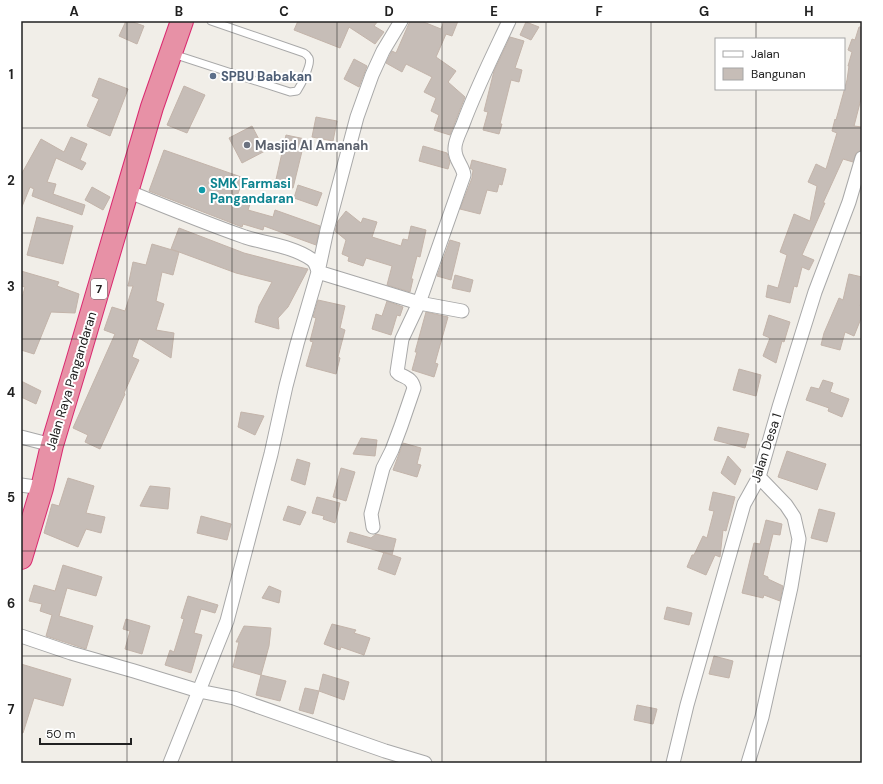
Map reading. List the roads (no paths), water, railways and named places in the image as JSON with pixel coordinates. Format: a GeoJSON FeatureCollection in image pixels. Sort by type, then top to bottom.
{"type":"FeatureCollection","features":[{"type":"Feature","properties":{"kind":"highway","name":"Jalan Raya Pangandaran"},"geometry":{"type":"LineString","coordinates":[[21,558],[31,487],[52,445],[152,107],[182,21]]}},
{"type":"Feature","properties":{"kind":"street"},"geometry":{"type":"LineString","coordinates":[[170,763],[228,621],[271,454],[293,358],[318,272],[327,230],[357,117],[372,75],[383,51],[401,21]]}},
{"type":"Feature","properties":{"kind":"street"},"geometry":{"type":"LineString","coordinates":[[373,527],[371,514],[383,468],[392,450],[414,388],[410,379],[399,374],[397,366],[402,339],[420,303],[464,175],[463,168],[457,160],[454,150],[459,135],[473,96],[509,21]]}},
{"type":"Feature","properties":{"kind":"street","name":"Jalan Desa 1"},"geometry":{"type":"LineString","coordinates":[[673,763],[687,705],[744,504],[759,477],[815,292],[849,202],[862,158]]}},
{"type":"Feature","properties":{"kind":"street"},"geometry":{"type":"LineString","coordinates":[[127,191],[246,237],[281,246],[300,253],[313,260],[317,265],[318,272]]}},
{"type":"Feature","properties":{"kind":"street"},"geometry":{"type":"LineString","coordinates":[[318,272],[420,303],[462,311]]}},
{"type":"Feature","properties":{"kind":"street"},"geometry":{"type":"LineString","coordinates":[[21,437],[52,445]]}},
{"type":"Feature","properties":{"kind":"street"},"geometry":{"type":"LineString","coordinates":[[748,763],[762,717],[791,587],[799,539],[794,517],[786,505],[759,477]]}},
{"type":"Feature","properties":{"kind":"street"},"geometry":{"type":"LineString","coordinates":[[21,636],[71,653],[134,670],[199,691],[234,698],[385,751],[425,763]]}},
{"type":"Feature","properties":{"kind":"lane"},"geometry":{"type":"LineString","coordinates":[[171,53],[290,92],[297,90],[301,86],[309,64],[309,58],[304,53],[211,21]]}},
{"type":"Feature","properties":{"kind":"place","name":"SPBU Babakan"},"geometry":{"type":"Point","coordinates":[213,76]}},
{"type":"Feature","properties":{"kind":"place","name":"Masjid Al Amanah"},"geometry":{"type":"Point","coordinates":[247,145]}},
{"type":"Feature","properties":{"kind":"place","name":"SMK Farmasi Pangandaran"},"geometry":{"type":"Point","coordinates":[202,190]}}]}
